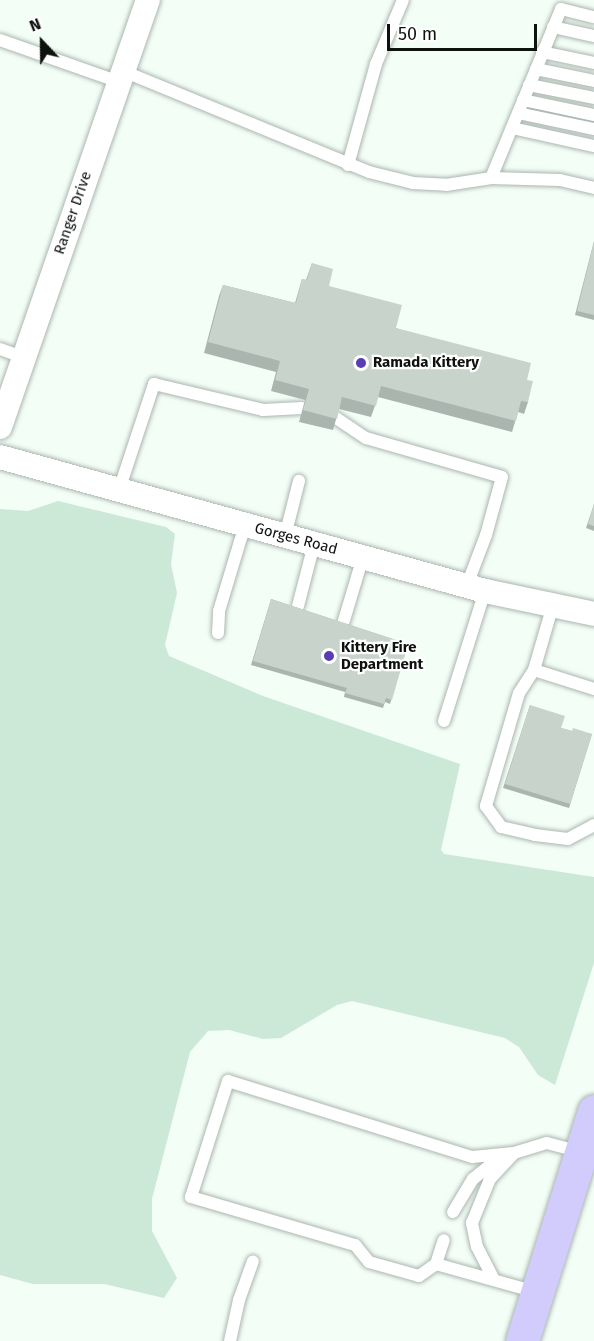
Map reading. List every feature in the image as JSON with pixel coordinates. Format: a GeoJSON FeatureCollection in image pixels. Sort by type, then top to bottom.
{"type":"FeatureCollection","features":[{"type":"Feature","properties":{"kind":"main road"},"geometry":{"type":"LineString","coordinates":[[522,1341],[537,1292],[588,1154],[594,1111]]}},
{"type":"Feature","properties":{"kind":"street","name":"Ranger Drive"},"geometry":{"type":"LineString","coordinates":[[0,427],[11,353],[121,77],[148,0]]}},
{"type":"Feature","properties":{"kind":"street","name":"Gorges Road"},"geometry":{"type":"LineString","coordinates":[[0,457],[476,588],[594,614]]}},
{"type":"Feature","properties":{"kind":"lane"},"geometry":{"type":"LineString","coordinates":[[348,165],[376,64],[403,0]]}},
{"type":"Feature","properties":{"kind":"lane"},"geometry":{"type":"LineString","coordinates":[[491,178],[561,9],[594,17]]}},
{"type":"Feature","properties":{"kind":"lane"},"geometry":{"type":"LineString","coordinates":[[553,27],[594,36]]}},
{"type":"Feature","properties":{"kind":"lane"},"geometry":{"type":"LineString","coordinates":[[0,40],[121,77],[348,165],[413,183],[446,185],[491,178],[560,180],[594,188]]}},
{"type":"Feature","properties":{"kind":"lane"},"geometry":{"type":"LineString","coordinates":[[542,52],[594,63]]}},
{"type":"Feature","properties":{"kind":"lane"},"geometry":{"type":"LineString","coordinates":[[536,69],[594,81]]}},
{"type":"Feature","properties":{"kind":"lane"},"geometry":{"type":"LineString","coordinates":[[529,85],[594,98]]}},
{"type":"Feature","properties":{"kind":"lane"},"geometry":{"type":"LineString","coordinates":[[523,100],[594,115]]}},
{"type":"Feature","properties":{"kind":"lane"},"geometry":{"type":"LineString","coordinates":[[518,113],[594,129]]}},
{"type":"Feature","properties":{"kind":"lane"},"geometry":{"type":"LineString","coordinates":[[512,128],[594,146]]}},
{"type":"Feature","properties":{"kind":"lane"},"geometry":{"type":"LineString","coordinates":[[119,490],[154,384],[263,410],[303,408]]}},
{"type":"Feature","properties":{"kind":"lane"},"geometry":{"type":"LineString","coordinates":[[336,418],[366,438],[502,477],[486,535],[476,588],[444,721]]}},
{"type":"Feature","properties":{"kind":"lane"},"geometry":{"type":"LineString","coordinates":[[285,536],[299,481]]}},
{"type":"Feature","properties":{"kind":"lane"},"geometry":{"type":"LineString","coordinates":[[218,633],[219,611],[245,525]]}},
{"type":"Feature","properties":{"kind":"lane"},"geometry":{"type":"LineString","coordinates":[[298,606],[314,544]]}},
{"type":"Feature","properties":{"kind":"lane"},"geometry":{"type":"LineString","coordinates":[[342,627],[363,557]]}},
{"type":"Feature","properties":{"kind":"lane"},"geometry":{"type":"LineString","coordinates":[[553,605],[534,670],[519,693],[488,800],[488,813],[501,827],[560,839],[585,832],[594,825]]}},
{"type":"Feature","properties":{"kind":"lane"},"geometry":{"type":"LineString","coordinates":[[534,670],[594,689]]}},
{"type":"Feature","properties":{"kind":"lane"},"geometry":{"type":"LineString","coordinates":[[444,1240],[436,1264],[419,1276],[369,1262],[355,1245],[191,1197],[228,1081],[472,1157],[508,1154],[547,1143],[588,1154]]}},
{"type":"Feature","properties":{"kind":"lane"},"geometry":{"type":"LineString","coordinates":[[453,1212],[473,1179],[508,1154]]}},
{"type":"Feature","properties":{"kind":"lane"},"geometry":{"type":"LineString","coordinates":[[494,1281],[477,1247],[472,1223],[490,1179],[508,1154]]}},
{"type":"Feature","properties":{"kind":"lane"},"geometry":{"type":"LineString","coordinates":[[230,1341],[239,1300],[253,1261]]}},
{"type":"Feature","properties":{"kind":"lane"},"geometry":{"type":"LineString","coordinates":[[436,1264],[537,1292]]}},
{"type":"Feature","properties":{"kind":"green space"},"geometry":{"type":"Polygon","coordinates":[[[58,501],[166,527],[175,534],[171,564],[177,593],[165,645],[169,656],[263,696],[460,764],[441,850],[444,854],[594,877],[594,963],[555,1085],[538,1075],[519,1047],[505,1038],[352,1001],[337,1005],[281,1038],[263,1039],[229,1030],[208,1031],[190,1052],[152,1199],[152,1231],[177,1278],[164,1298],[104,1284],[33,1284],[0,1275],[0,509],[28,511],[58,501]]]}},
{"type":"Feature","properties":{"kind":"building"},"geometry":{"type":"Polygon","coordinates":[[[594,242],[594,315],[577,311],[594,242]]]}},
{"type":"Feature","properties":{"kind":"building","name":"Ramada Kittery"},"geometry":{"type":"Polygon","coordinates":[[[312,263],[333,269],[329,286],[402,305],[396,328],[531,363],[527,380],[533,381],[528,402],[521,401],[516,421],[381,386],[376,406],[342,397],[337,419],[303,410],[309,389],[275,380],[280,361],[208,342],[223,285],[296,303],[302,279],[307,280],[312,263]]]}},
{"type":"Feature","properties":{"kind":"building"},"geometry":{"type":"Polygon","coordinates":[[[594,504],[594,526],[588,524],[594,504]]]}},
{"type":"Feature","properties":{"kind":"building","name":"Kittery Fire Department"},"geometry":{"type":"Polygon","coordinates":[[[271,599],[408,644],[392,700],[386,698],[384,704],[345,693],[347,688],[253,661],[271,599]]]}},
{"type":"Feature","properties":{"kind":"building"},"geometry":{"type":"Polygon","coordinates":[[[530,705],[565,716],[561,728],[572,731],[573,728],[592,734],[570,804],[505,784],[530,705]]]}},
{"type":"Feature","properties":{"kind":"place","name":"Ramada Kittery"},"geometry":{"type":"Point","coordinates":[361,363]}},
{"type":"Feature","properties":{"kind":"place","name":"Kittery Fire Department"},"geometry":{"type":"Point","coordinates":[329,656]}}]}
